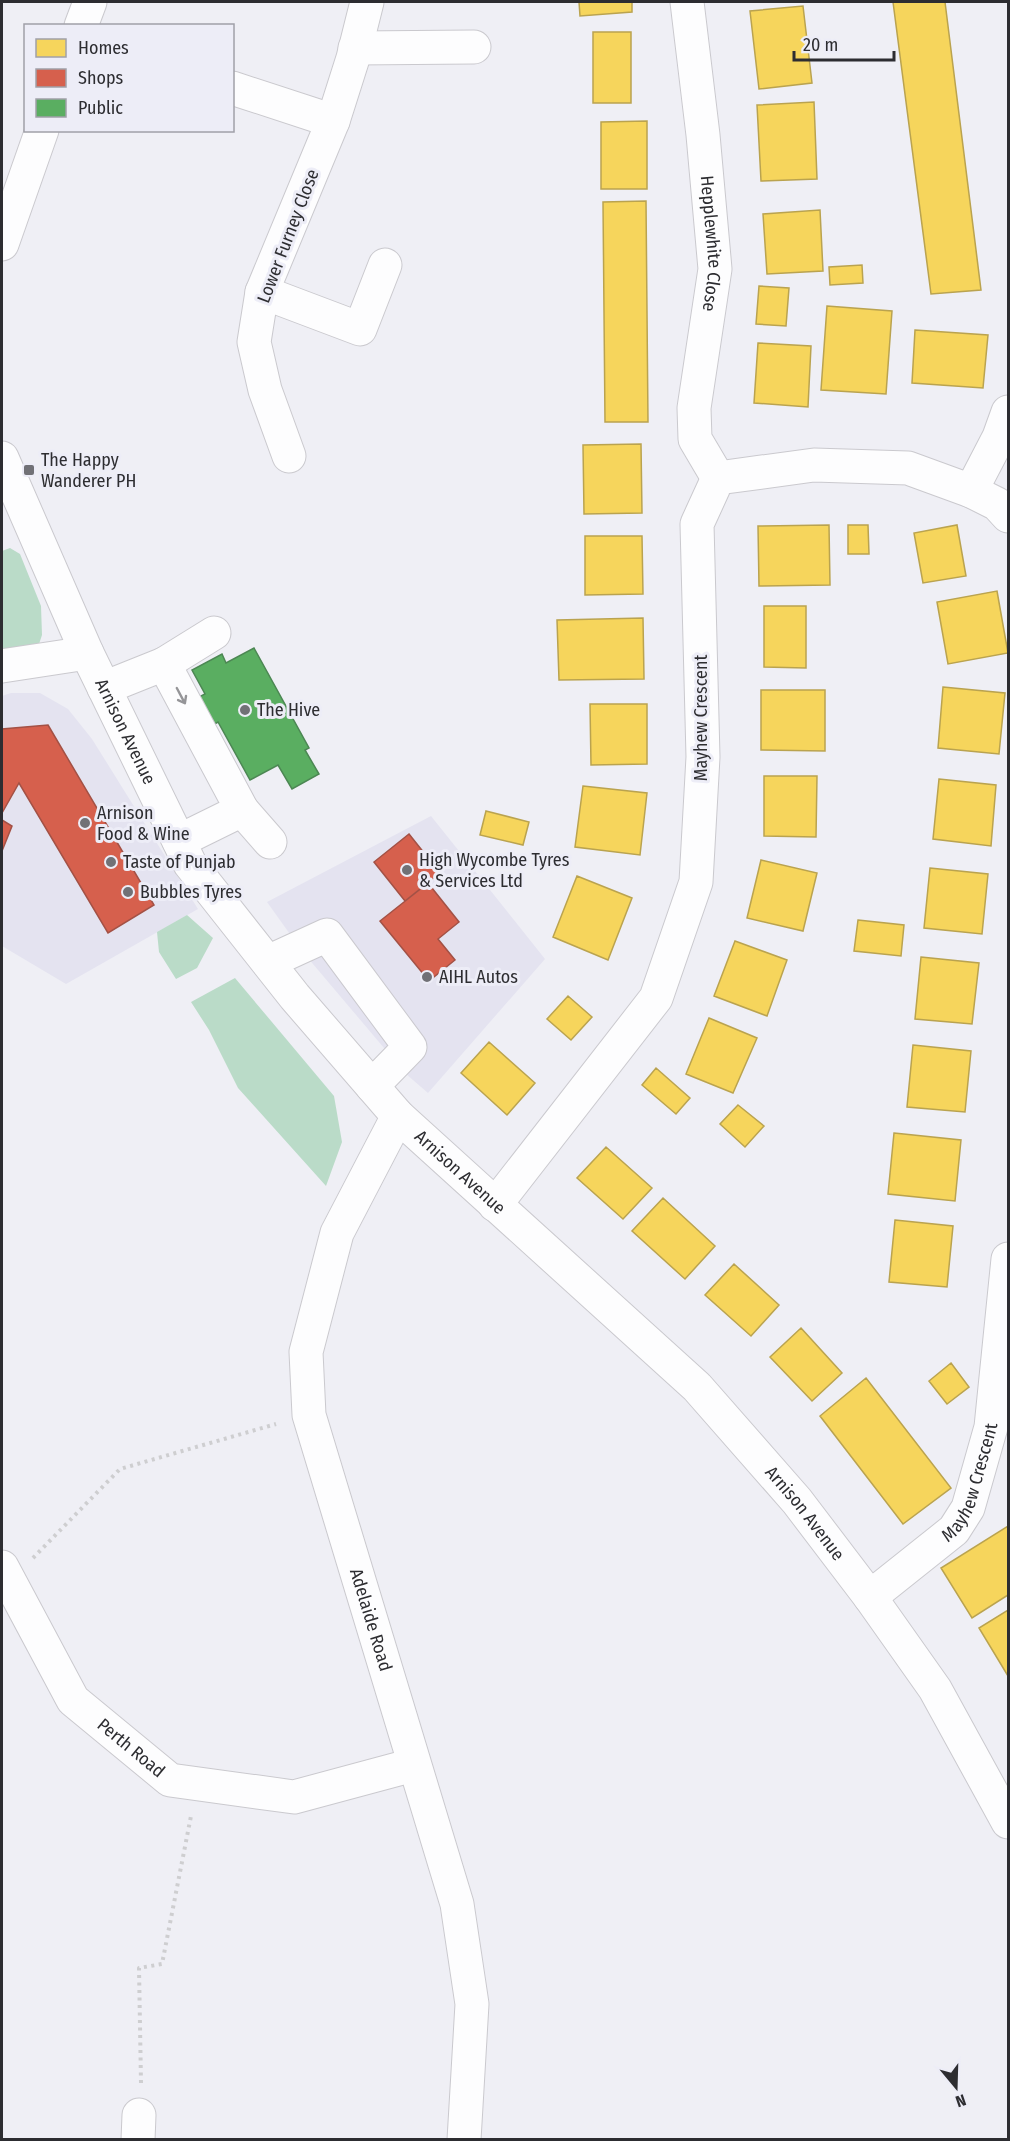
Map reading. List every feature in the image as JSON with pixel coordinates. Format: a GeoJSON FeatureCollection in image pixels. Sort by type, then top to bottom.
{"type":"FeatureCollection","features":[{"type":"Feature","properties":{"kind":"street"},"geometry":{"type":"LineString","coordinates":[[82,24],[90,2]]}},
{"type":"Feature","properties":{"kind":"street","name":"Lower Furney Close"},"geometry":{"type":"LineString","coordinates":[[289,456],[265,390],[254,342],[262,292],[333,121],[367,2]]}},
{"type":"Feature","properties":{"kind":"street","name":"Hepplewhite Close"},"geometry":{"type":"LineString","coordinates":[[687,2],[703,135],[715,269],[694,408],[695,439],[718,478]]}},
{"type":"Feature","properties":{"kind":"street"},"geometry":{"type":"LineString","coordinates":[[355,48],[474,47]]}},
{"type":"Feature","properties":{"kind":"street"},"geometry":{"type":"LineString","coordinates":[[234,89],[333,121]]}},
{"type":"Feature","properties":{"kind":"street"},"geometry":{"type":"LineString","coordinates":[[2,244],[41,132]]}},
{"type":"Feature","properties":{"kind":"street"},"geometry":{"type":"LineString","coordinates":[[262,292],[360,329],[385,265]]}},
{"type":"Feature","properties":{"kind":"street"},"geometry":{"type":"LineString","coordinates":[[971,491],[999,437],[1008,412]]}},
{"type":"Feature","properties":{"kind":"street","name":"Arnison Avenue"},"geometry":{"type":"LineString","coordinates":[[2,460],[87,653],[190,864],[268,962],[398,1116],[697,1387],[797,1501],[870,1597],[935,1689],[1008,1822]]}},
{"type":"Feature","properties":{"kind":"street"},"geometry":{"type":"LineString","coordinates":[[718,478],[814,465],[908,468],[971,491],[997,504],[1008,516]]}},
{"type":"Feature","properties":{"kind":"street","name":"Mayhew Crescent"},"geometry":{"type":"LineString","coordinates":[[495,1204],[656,998],[696,882],[703,757],[697,524],[718,478]]}},
{"type":"Feature","properties":{"kind":"street"},"geometry":{"type":"LineString","coordinates":[[104,688],[164,664],[214,633]]}},
{"type":"Feature","properties":{"kind":"street"},"geometry":{"type":"LineString","coordinates":[[2,666],[87,653]]}},
{"type":"Feature","properties":{"kind":"street"},"geometry":{"type":"LineString","coordinates":[[164,664],[242,810],[270,842]]}},
{"type":"Feature","properties":{"kind":"street"},"geometry":{"type":"LineString","coordinates":[[179,841],[242,810]]}},
{"type":"Feature","properties":{"kind":"street"},"geometry":{"type":"LineString","coordinates":[[268,962],[327,935],[410,1047],[372,1086]]}},
{"type":"Feature","properties":{"kind":"street","name":"Adelaide Road"},"geometry":{"type":"LineString","coordinates":[[398,1116],[337,1233],[306,1352],[309,1415],[413,1765],[457,1904],[472,2004],[464,2139]]}},
{"type":"Feature","properties":{"kind":"street","name":"Mayhew Crescent"},"geometry":{"type":"LineString","coordinates":[[870,1597],[954,1530],[968,1508],[991,1427],[1008,1259]]}},
{"type":"Feature","properties":{"kind":"street","name":"Perth Road"},"geometry":{"type":"LineString","coordinates":[[5,1577],[73,1700],[170,1779],[294,1797],[413,1765]]}},
{"type":"Feature","properties":{"kind":"path"},"geometry":{"type":"LineString","coordinates":[[5,1577],[120,1469],[309,1415]]}},
{"type":"Feature","properties":{"kind":"path"},"geometry":{"type":"LineString","coordinates":[[138,2127],[142,2095],[138,1968],[162,1964],[197,1783]]}},
{"type":"Feature","properties":{"kind":"shaded area"},"geometry":{"type":"Polygon","coordinates":[[[11,693],[40,693],[68,709],[92,739],[198,909],[66,984],[2,946],[2,696],[11,693]]]}},
{"type":"Feature","properties":{"kind":"shaded area"},"geometry":{"type":"Polygon","coordinates":[[[431,816],[545,959],[428,1093],[406,1074],[302,951],[267,902],[431,816]]]}},
{"type":"Feature","properties":{"kind":"green space"},"geometry":{"type":"Polygon","coordinates":[[[10,548],[20,554],[41,606],[42,635],[39,644],[8,652],[2,648],[2,551],[10,548]]]}},
{"type":"Feature","properties":{"kind":"green space"},"geometry":{"type":"Polygon","coordinates":[[[187,915],[213,938],[197,968],[176,979],[159,952],[157,932],[187,915]]]}},
{"type":"Feature","properties":{"kind":"green space"},"geometry":{"type":"Polygon","coordinates":[[[235,978],[334,1096],[342,1142],[326,1186],[238,1088],[209,1030],[191,1002],[235,978]]]}},
{"type":"Feature","properties":{"kind":"building: Homes"},"geometry":{"type":"Polygon","coordinates":[[[579,2],[632,2],[632,12],[580,16],[579,2]]]}},
{"type":"Feature","properties":{"kind":"building: Homes"},"geometry":{"type":"Polygon","coordinates":[[[893,2],[945,2],[981,290],[931,294],[893,2]]]}},
{"type":"Feature","properties":{"kind":"building: Homes"},"geometry":{"type":"Polygon","coordinates":[[[803,6],[812,83],[759,89],[750,11],[803,6]]]}},
{"type":"Feature","properties":{"kind":"building: Homes"},"geometry":{"type":"Polygon","coordinates":[[[593,32],[631,32],[631,103],[593,103],[593,32]]]}},
{"type":"Feature","properties":{"kind":"building: Homes"},"geometry":{"type":"Polygon","coordinates":[[[814,102],[817,179],[761,181],[757,105],[814,102]]]}},
{"type":"Feature","properties":{"kind":"building: Homes"},"geometry":{"type":"Polygon","coordinates":[[[647,121],[647,189],[601,189],[601,122],[647,121]]]}},
{"type":"Feature","properties":{"kind":"building: Homes"},"geometry":{"type":"Polygon","coordinates":[[[646,201],[648,422],[605,422],[603,202],[646,201]]]}},
{"type":"Feature","properties":{"kind":"building: Homes"},"geometry":{"type":"Polygon","coordinates":[[[820,210],[823,271],[767,274],[763,214],[820,210]]]}},
{"type":"Feature","properties":{"kind":"building: Homes"},"geometry":{"type":"Polygon","coordinates":[[[862,265],[863,283],[830,285],[829,267],[862,265]]]}},
{"type":"Feature","properties":{"kind":"building: Homes"},"geometry":{"type":"Polygon","coordinates":[[[759,286],[789,288],[786,326],[756,324],[759,286]]]}},
{"type":"Feature","properties":{"kind":"building: Homes"},"geometry":{"type":"Polygon","coordinates":[[[827,306],[892,311],[886,394],[821,390],[827,306]]]}},
{"type":"Feature","properties":{"kind":"building: Homes"},"geometry":{"type":"Polygon","coordinates":[[[915,330],[988,335],[983,388],[912,383],[915,330]]]}},
{"type":"Feature","properties":{"kind":"building: Homes"},"geometry":{"type":"Polygon","coordinates":[[[758,343],[811,346],[808,407],[754,403],[758,343]]]}},
{"type":"Feature","properties":{"kind":"building: Homes"},"geometry":{"type":"Polygon","coordinates":[[[641,444],[642,513],[584,514],[583,445],[641,444]]]}},
{"type":"Feature","properties":{"kind":"building: Homes"},"geometry":{"type":"Polygon","coordinates":[[[829,525],[830,585],[759,586],[758,526],[829,525]]]}},
{"type":"Feature","properties":{"kind":"building: Homes"},"geometry":{"type":"Polygon","coordinates":[[[848,525],[868,525],[869,554],[848,554],[848,525]]]}},
{"type":"Feature","properties":{"kind":"building: Homes"},"geometry":{"type":"Polygon","coordinates":[[[957,525],[966,576],[923,583],[914,533],[957,525]]]}},
{"type":"Feature","properties":{"kind":"building: Homes"},"geometry":{"type":"Polygon","coordinates":[[[585,536],[642,536],[643,594],[585,595],[585,536]]]}},
{"type":"Feature","properties":{"kind":"building: Homes"},"geometry":{"type":"Polygon","coordinates":[[[997,591],[1008,653],[948,664],[937,602],[997,591]]]}},
{"type":"Feature","properties":{"kind":"building: Homes"},"geometry":{"type":"Polygon","coordinates":[[[764,606],[806,606],[806,668],[764,667],[764,606]]]}},
{"type":"Feature","properties":{"kind":"building: Homes"},"geometry":{"type":"Polygon","coordinates":[[[643,618],[644,679],[559,680],[557,620],[643,618]]]}},
{"type":"Feature","properties":{"kind":"building: Homes"},"geometry":{"type":"Polygon","coordinates":[[[943,687],[1005,693],[999,754],[938,748],[943,687]]]}},
{"type":"Feature","properties":{"kind":"building: Homes"},"geometry":{"type":"Polygon","coordinates":[[[761,690],[825,690],[825,751],[761,750],[761,690]]]}},
{"type":"Feature","properties":{"kind":"building: Homes"},"geometry":{"type":"Polygon","coordinates":[[[590,704],[647,704],[647,764],[591,765],[590,704]]]}},
{"type":"Feature","properties":{"kind":"building: Homes"},"geometry":{"type":"Polygon","coordinates":[[[764,776],[817,776],[816,837],[764,836],[764,776]]]}},
{"type":"Feature","properties":{"kind":"building: Homes"},"geometry":{"type":"Polygon","coordinates":[[[939,779],[996,785],[991,846],[933,839],[939,779]]]}},
{"type":"Feature","properties":{"kind":"building: Homes"},"geometry":{"type":"Polygon","coordinates":[[[583,786],[647,793],[640,855],[575,847],[583,786]]]}},
{"type":"Feature","properties":{"kind":"building: Homes"},"geometry":{"type":"Polygon","coordinates":[[[486,811],[529,822],[523,845],[480,835],[486,811]]]}},
{"type":"Feature","properties":{"kind":"building: Homes"},"geometry":{"type":"Polygon","coordinates":[[[761,860],[817,873],[803,931],[747,918],[761,860]]]}},
{"type":"Feature","properties":{"kind":"building: Homes"},"geometry":{"type":"Polygon","coordinates":[[[930,868],[988,874],[982,934],[924,928],[930,868]]]}},
{"type":"Feature","properties":{"kind":"building: Homes"},"geometry":{"type":"Polygon","coordinates":[[[577,876],[632,898],[608,960],[553,937],[577,876]]]}},
{"type":"Feature","properties":{"kind":"building: Homes"},"geometry":{"type":"Polygon","coordinates":[[[858,920],[904,925],[901,956],[854,951],[858,920]]]}},
{"type":"Feature","properties":{"kind":"building: Homes"},"geometry":{"type":"Polygon","coordinates":[[[735,941],[787,960],[767,1016],[714,996],[735,941]]]}},
{"type":"Feature","properties":{"kind":"building: Homes"},"geometry":{"type":"Polygon","coordinates":[[[921,957],[979,963],[972,1024],[915,1019],[921,957]]]}},
{"type":"Feature","properties":{"kind":"building: Homes"},"geometry":{"type":"Polygon","coordinates":[[[568,996],[592,1017],[571,1040],[547,1019],[568,996]]]}},
{"type":"Feature","properties":{"kind":"building: Homes"},"geometry":{"type":"Polygon","coordinates":[[[709,1018],[757,1038],[733,1093],[686,1074],[709,1018]]]}},
{"type":"Feature","properties":{"kind":"building: Homes"},"geometry":{"type":"Polygon","coordinates":[[[489,1042],[535,1083],[507,1115],[461,1073],[489,1042]]]}},
{"type":"Feature","properties":{"kind":"building: Homes"},"geometry":{"type":"Polygon","coordinates":[[[913,1045],[971,1051],[965,1112],[907,1107],[913,1045]]]}},
{"type":"Feature","properties":{"kind":"building: Homes"},"geometry":{"type":"Polygon","coordinates":[[[656,1068],[690,1098],[676,1114],[642,1085],[656,1068]]]}},
{"type":"Feature","properties":{"kind":"building: Homes"},"geometry":{"type":"Polygon","coordinates":[[[738,1105],[764,1126],[745,1147],[720,1124],[738,1105]]]}},
{"type":"Feature","properties":{"kind":"building: Homes"},"geometry":{"type":"Polygon","coordinates":[[[894,1133],[961,1140],[955,1201],[888,1194],[894,1133]]]}},
{"type":"Feature","properties":{"kind":"building: Homes"},"geometry":{"type":"Polygon","coordinates":[[[606,1147],[652,1188],[623,1219],[577,1178],[606,1147]]]}},
{"type":"Feature","properties":{"kind":"building: Homes"},"geometry":{"type":"Polygon","coordinates":[[[663,1198],[715,1246],[685,1279],[632,1231],[663,1198]]]}},
{"type":"Feature","properties":{"kind":"building: Homes"},"geometry":{"type":"Polygon","coordinates":[[[895,1220],[953,1226],[947,1287],[889,1282],[895,1220]]]}},
{"type":"Feature","properties":{"kind":"building: Homes"},"geometry":{"type":"Polygon","coordinates":[[[734,1264],[779,1305],[751,1336],[705,1295],[734,1264]]]}},
{"type":"Feature","properties":{"kind":"building: Homes"},"geometry":{"type":"Polygon","coordinates":[[[801,1328],[842,1373],[812,1401],[770,1357],[801,1328]]]}},
{"type":"Feature","properties":{"kind":"building: Homes"},"geometry":{"type":"Polygon","coordinates":[[[951,1363],[969,1387],[947,1404],[929,1381],[951,1363]]]}},
{"type":"Feature","properties":{"kind":"building: Homes"},"geometry":{"type":"Polygon","coordinates":[[[866,1378],[951,1488],[903,1524],[820,1416],[866,1378]]]}},
{"type":"Feature","properties":{"kind":"building: Homes"},"geometry":{"type":"Polygon","coordinates":[[[1008,1526],[1008,1595],[972,1618],[941,1568],[1008,1526]]]}},
{"type":"Feature","properties":{"kind":"building: Homes"},"geometry":{"type":"Polygon","coordinates":[[[1008,1610],[1008,1676],[979,1628],[1008,1610]]]}},
{"type":"Feature","properties":{"kind":"building: Shops"},"geometry":{"type":"Polygon","coordinates":[[[48,725],[154,905],[108,933],[19,783],[2,813],[2,729],[48,725]]]}},
{"type":"Feature","properties":{"kind":"building: Shops"},"geometry":{"type":"Polygon","coordinates":[[[2,820],[12,826],[2,851],[2,820]]]}},
{"type":"Feature","properties":{"kind":"building: Shops"},"geometry":{"type":"Polygon","coordinates":[[[409,834],[440,873],[405,901],[374,862],[409,834]]]}},
{"type":"Feature","properties":{"kind":"building: Shops"},"geometry":{"type":"Polygon","coordinates":[[[428,883],[459,922],[438,939],[455,960],[429,981],[380,921],[428,883]]]}},
{"type":"Feature","properties":{"kind":"building: Public","name":"The Hive"},"geometry":{"type":"Polygon","coordinates":[[[254,648],[309,748],[305,750],[319,774],[292,789],[278,765],[250,780],[218,722],[211,726],[197,698],[205,694],[192,670],[222,654],[226,663],[254,648]]]}},
{"type":"Feature","properties":{"kind":"place","name":"The Happy Wanderer PH"},"geometry":{"type":"Point","coordinates":[29,470]}},
{"type":"Feature","properties":{"kind":"place","name":"The Hive"},"geometry":{"type":"Point","coordinates":[245,710]}},
{"type":"Feature","properties":{"kind":"place","name":"Arnison Food & Wine"},"geometry":{"type":"Point","coordinates":[85,823]}},
{"type":"Feature","properties":{"kind":"place","name":"Taste of Punjab"},"geometry":{"type":"Point","coordinates":[111,862]}},
{"type":"Feature","properties":{"kind":"place","name":"High Wycombe Tyres & Services Ltd"},"geometry":{"type":"Point","coordinates":[407,870]}},
{"type":"Feature","properties":{"kind":"place","name":"Bubbles Tyres"},"geometry":{"type":"Point","coordinates":[128,892]}},
{"type":"Feature","properties":{"kind":"place","name":"AIHL Autos"},"geometry":{"type":"Point","coordinates":[427,977]}}]}
